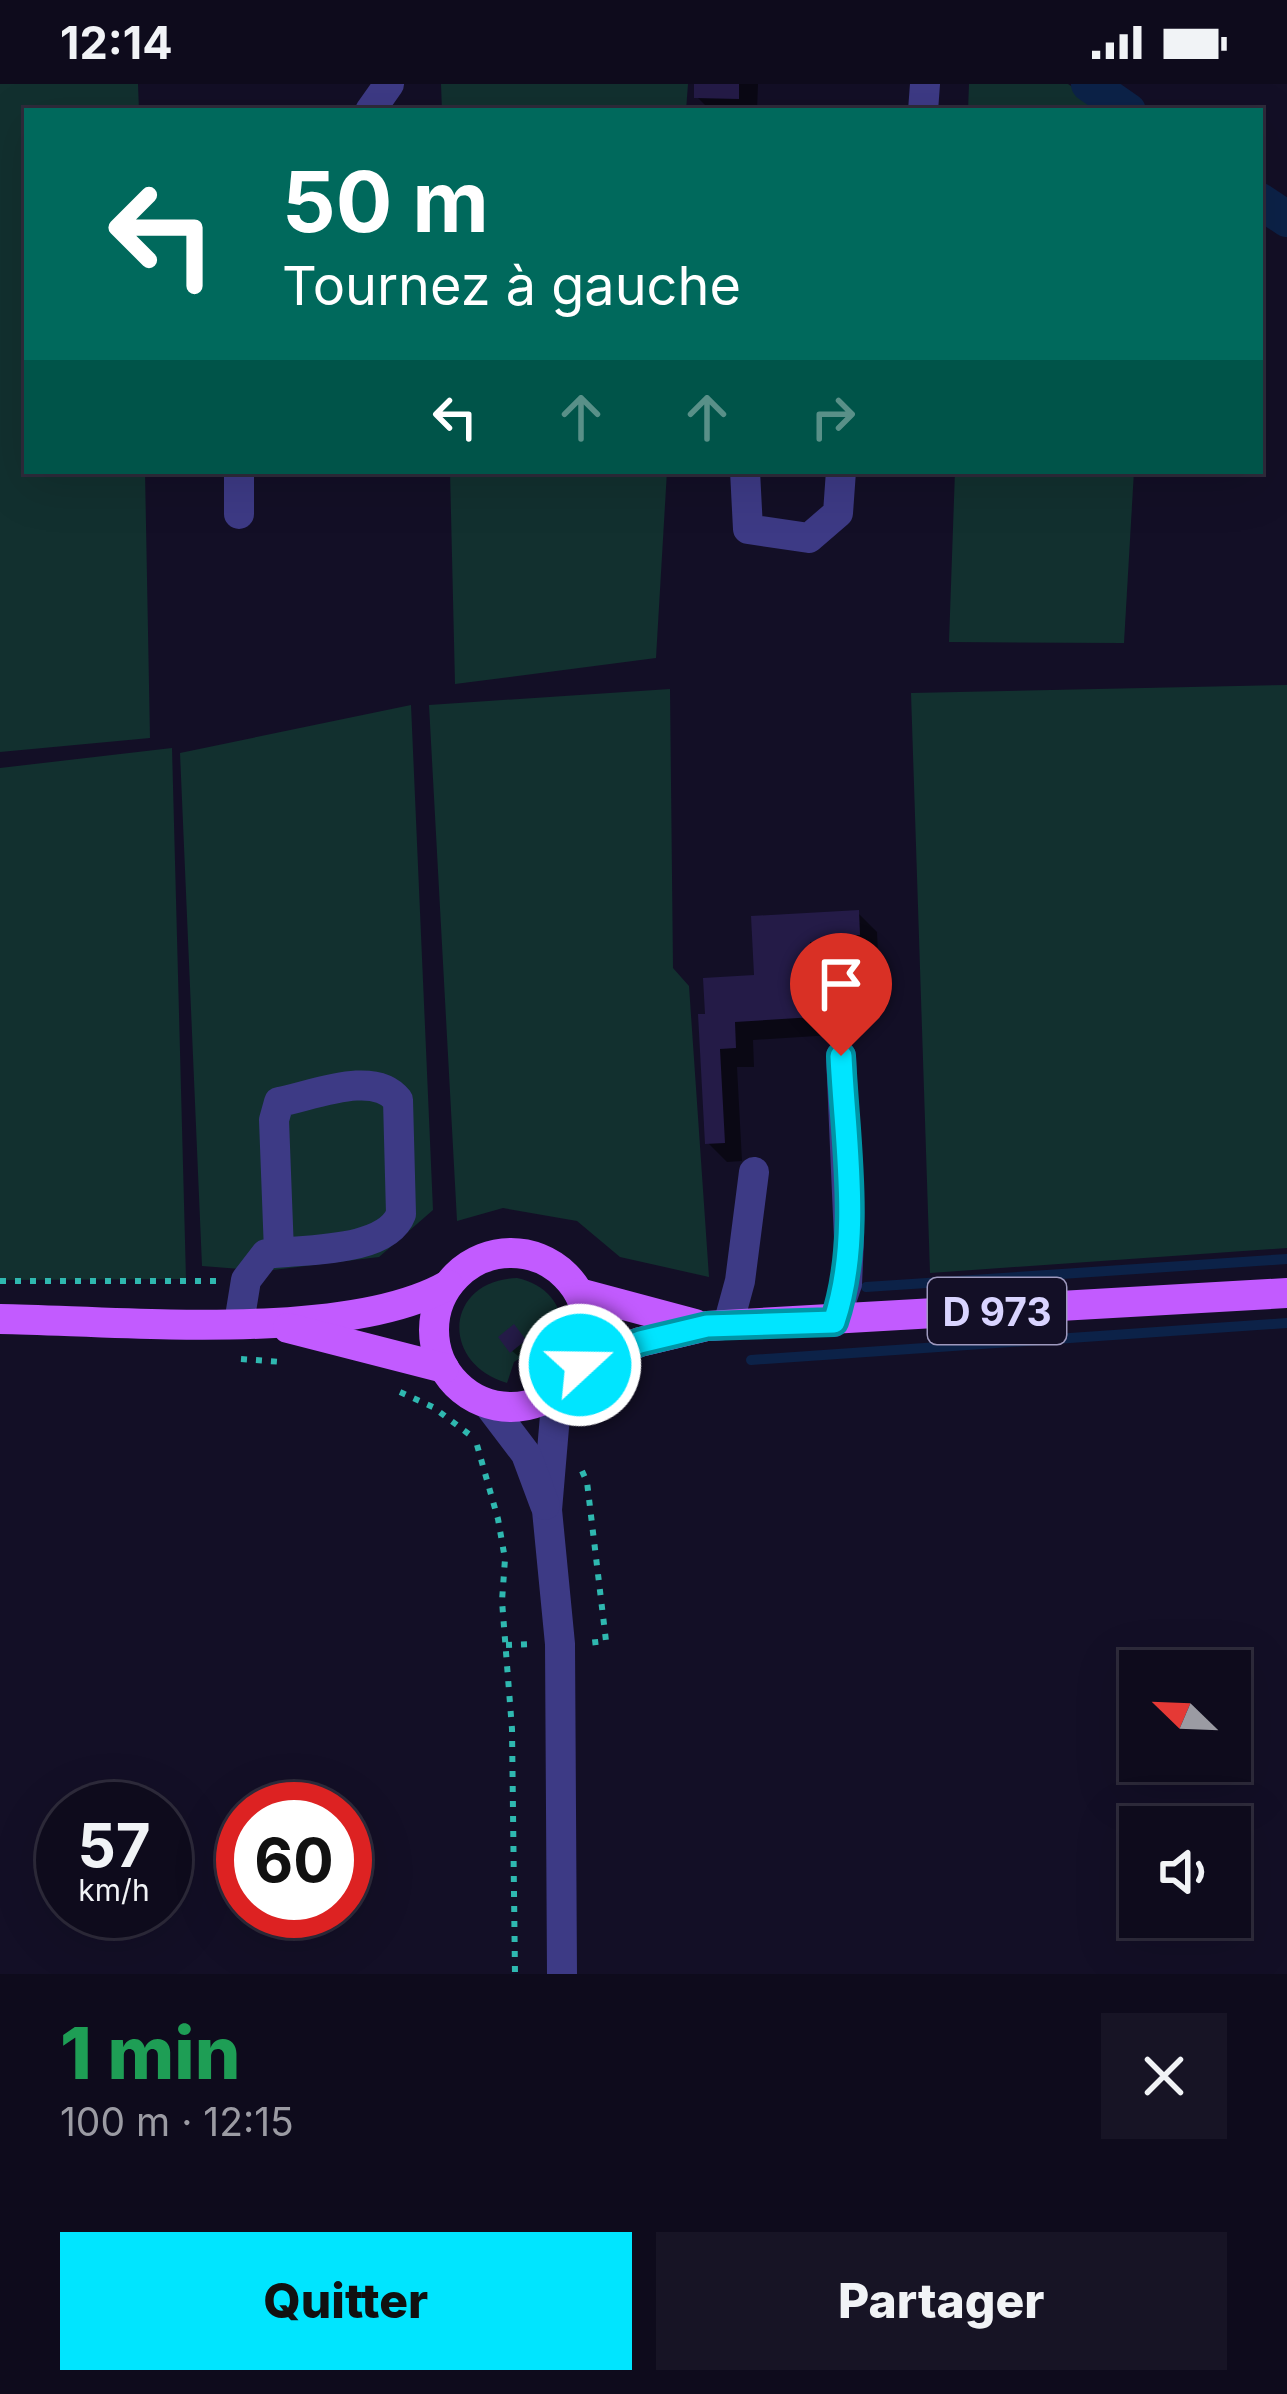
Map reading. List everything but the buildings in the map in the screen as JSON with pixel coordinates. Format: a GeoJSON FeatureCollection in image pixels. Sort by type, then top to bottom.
{"type":"FeatureCollection","features":[{"type":"Feature","properties":{"kind":"main road"},"geometry":{"type":"LineString","coordinates":[[0,1319],[271,1323],[375,1310],[424,1299],[478,1260],[516,1253],[553,1264],[579,1293],[588,1329],[580,1365],[557,1392],[524,1406],[488,1404],[456,1384],[436,1348],[438,1304],[448,1285]]}},
{"type":"Feature","properties":{"kind":"main road","name":"D 973"},"geometry":{"type":"LineString","coordinates":[[579,1293],[609,1304],[718,1326]]}},
{"type":"Feature","properties":{"kind":"main road","name":"D 973"},"geometry":{"type":"LineString","coordinates":[[580,1365],[640,1342],[718,1326],[1287,1293]]}},
{"type":"Feature","properties":{"kind":"main road"},"geometry":{"type":"LineString","coordinates":[[271,1323],[445,1368]]}},
{"type":"Feature","properties":{"kind":"street"},"geometry":{"type":"LineString","coordinates":[[239,474],[239,514]]}},
{"type":"Feature","properties":{"kind":"street"},"geometry":{"type":"LineString","coordinates":[[745,474],[748,529],[809,538],[838,513],[841,474]]}},
{"type":"Feature","properties":{"kind":"street"},"geometry":{"type":"LineString","coordinates":[[834,1322],[847,1284],[849,1240],[841,1056]]}},
{"type":"Feature","properties":{"kind":"street"},"geometry":{"type":"LineString","coordinates":[[238,1323],[246,1280],[266,1254],[371,1242],[396,1228],[401,1214],[398,1100],[389,1089],[372,1084],[279,1102],[274,1120],[279,1252]]}},
{"type":"Feature","properties":{"kind":"street"},"geometry":{"type":"LineString","coordinates":[[718,1326],[740,1281],[754,1172]]}},
{"type":"Feature","properties":{"kind":"street"},"geometry":{"type":"LineString","coordinates":[[557,1392],[548,1510],[560,1644],[562,1974]]}},
{"type":"Feature","properties":{"kind":"street"},"geometry":{"type":"LineString","coordinates":[[488,1404],[526,1454],[548,1510]]}},
{"type":"Feature","properties":{"kind":"path"},"geometry":{"type":"LineString","coordinates":[[0,1281],[246,1280]]}},
{"type":"Feature","properties":{"kind":"path"},"geometry":{"type":"LineString","coordinates":[[394,1390],[433,1407],[474,1438],[498,1519],[505,1559],[502,1601],[512,1729],[515,1974]]}},
{"type":"Feature","properties":{"kind":"path"},"geometry":{"type":"LineString","coordinates":[[579,1462],[587,1481],[606,1641],[584,1644]]}},
{"type":"Feature","properties":{"kind":"path"},"geometry":{"type":"LineString","coordinates":[[506,1645],[534,1644]]}},
{"type":"Feature","properties":{"kind":"green space"},"geometry":{"type":"Polygon","coordinates":[[[0,84],[138,84],[139,108],[24,108],[24,474],[145,474],[150,738],[0,752],[0,84]]]}},
{"type":"Feature","properties":{"kind":"green space"},"geometry":{"type":"Polygon","coordinates":[[[441,84],[688,84],[686,108],[442,108],[441,84]]]}},
{"type":"Feature","properties":{"kind":"green space"},"geometry":{"type":"Polygon","coordinates":[[[969,84],[1068,84],[1104,108],[968,108],[969,84]]]}},
{"type":"Feature","properties":{"kind":"green space"},"geometry":{"type":"Polygon","coordinates":[[[450,474],[667,474],[656,658],[455,684],[450,474]]]}},
{"type":"Feature","properties":{"kind":"green space"},"geometry":{"type":"Polygon","coordinates":[[[955,474],[1134,474],[1124,643],[949,642],[955,474]]]}},
{"type":"Feature","properties":{"kind":"green space"},"geometry":{"type":"Polygon","coordinates":[[[1287,685],[1287,1248],[930,1273],[911,693],[1287,685]]]}},
{"type":"Feature","properties":{"kind":"green space"},"geometry":{"type":"Polygon","coordinates":[[[670,689],[673,968],[689,986],[709,1277],[620,1257],[577,1221],[503,1208],[457,1221],[429,705],[670,689]]]}},
{"type":"Feature","properties":{"kind":"green space"},"geometry":{"type":"Polygon","coordinates":[[[411,705],[433,1210],[379,1257],[265,1271],[202,1266],[180,753],[411,705]]]}},
{"type":"Feature","properties":{"kind":"green space"},"geometry":{"type":"Polygon","coordinates":[[[172,748],[186,1279],[0,1280],[0,768],[172,748]]]}},
{"type":"Feature","properties":{"kind":"green space"},"geometry":{"type":"Polygon","coordinates":[[[517,1278],[539,1286],[554,1301],[562,1320],[562,1344],[538,1347],[514,1362],[507,1383],[485,1373],[470,1358],[461,1342],[460,1324],[464,1307],[476,1292],[493,1282],[517,1278]]]}},
{"type":"Feature","properties":{"kind":"waterway"},"geometry":{"type":"LineString","coordinates":[[1089,84],[1124,108]]}},
{"type":"Feature","properties":{"kind":"waterway"},"geometry":{"type":"LineString","coordinates":[[1263,203],[1287,219]]}},
{"type":"Feature","properties":{"kind":"waterway"},"geometry":{"type":"LineString","coordinates":[[866,1287],[1287,1259]]}},
{"type":"Feature","properties":{"kind":"waterway"},"geometry":{"type":"LineString","coordinates":[[751,1360],[1287,1323]]}},
{"type":"Feature","properties":{"kind":"route"},"geometry":{"type":"LineString","coordinates":[[580,1365],[640,1342],[707,1326],[834,1322],[847,1284],[849,1240],[841,1056]]}}]}
